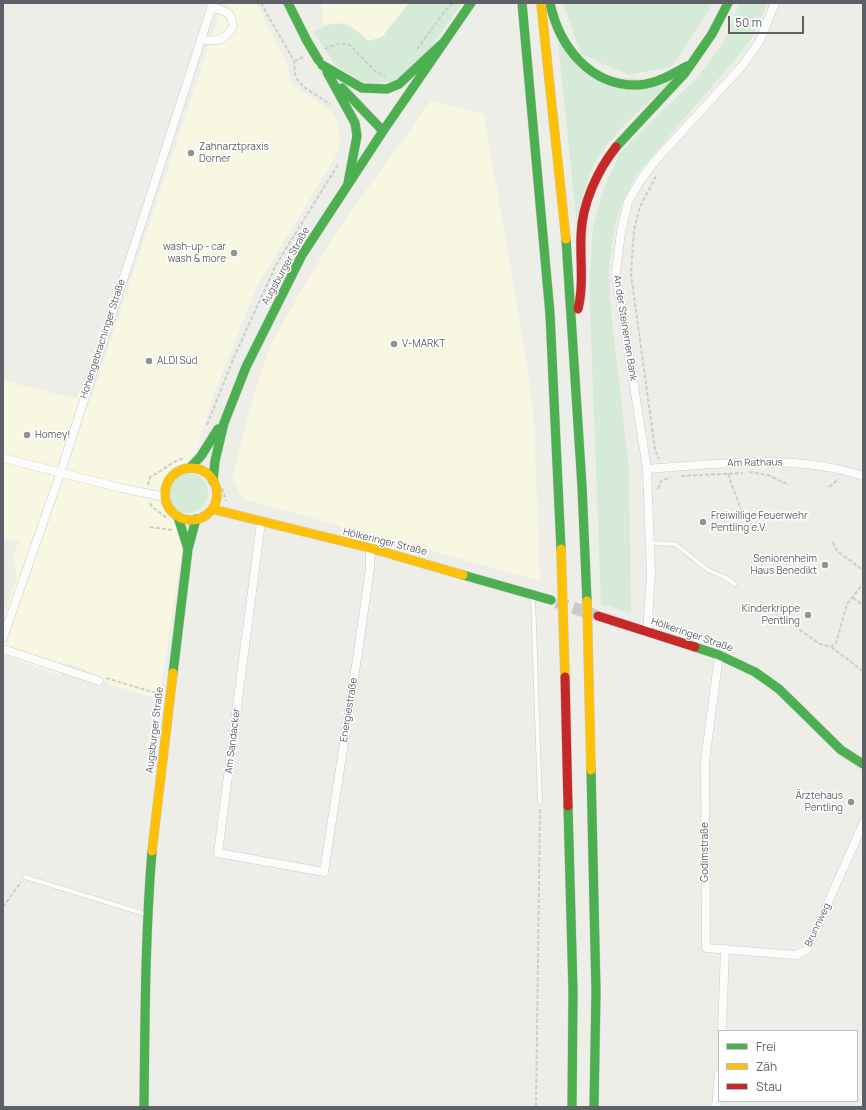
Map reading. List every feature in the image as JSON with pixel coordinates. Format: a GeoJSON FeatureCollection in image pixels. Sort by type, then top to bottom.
{"type":"FeatureCollection","features":[{"type":"Feature","properties":{"kind":"main road"},"geometry":{"type":"LineString","coordinates":[[288,3],[307,41],[355,123],[357,136],[348,183]]}},
{"type":"Feature","properties":{"kind":"main road"},"geometry":{"type":"LineString","coordinates":[[323,66],[362,88],[387,89],[399,84],[444,42],[471,3]]}},
{"type":"Feature","properties":{"kind":"main road"},"geometry":{"type":"LineString","coordinates":[[514,3],[516,22],[526,35]]}},
{"type":"Feature","properties":{"kind":"main road"},"geometry":{"type":"LineString","coordinates":[[522,3],[550,314],[563,592],[572,992],[572,1107]]}},
{"type":"Feature","properties":{"kind":"main road"},"geometry":{"type":"LineString","coordinates":[[541,3],[564,215],[572,323],[587,603],[596,992],[594,1107]]}},
{"type":"Feature","properties":{"kind":"main road"},"geometry":{"type":"LineString","coordinates":[[550,3],[552,18],[571,52],[587,69],[604,79],[628,85],[651,83],[670,76],[692,64]]}},
{"type":"Feature","properties":{"kind":"main road"},"geometry":{"type":"LineString","coordinates":[[572,323],[579,307],[581,232],[595,183],[613,148],[678,83],[715,32],[728,3]]}},
{"type":"Feature","properties":{"kind":"main road","name":"Augsburger Straße"},"geometry":{"type":"LineString","coordinates":[[213,481],[214,461],[224,420],[247,363],[293,273],[348,183],[444,42]]}},
{"type":"Feature","properties":{"kind":"main road"},"geometry":{"type":"LineString","coordinates":[[323,66],[383,131]]}},
{"type":"Feature","properties":{"kind":"main road","name":"Augsburger Straße"},"geometry":{"type":"LineString","coordinates":[[190,468],[201,456],[224,420]]}},
{"type":"Feature","properties":{"kind":"main road"},"geometry":{"type":"LineString","coordinates":[[190,468],[204,471],[213,481],[217,496],[212,509],[208,514],[196,519],[174,520],[165,497],[167,485],[174,474],[181,470],[190,468]]}},
{"type":"Feature","properties":{"kind":"main road","name":"Hölkeringer Straße"},"geometry":{"type":"LineString","coordinates":[[212,509],[370,548],[551,600]]}},
{"type":"Feature","properties":{"kind":"main road","name":"Augsburger Straße"},"geometry":{"type":"LineString","coordinates":[[144,1107],[145,971],[156,810],[188,549],[196,519]]}},
{"type":"Feature","properties":{"kind":"main road","name":"Augsburger Straße"},"geometry":{"type":"LineString","coordinates":[[174,520],[188,549]]}},
{"type":"Feature","properties":{"kind":"main road","name":"Hölkeringer Straße"},"geometry":{"type":"LineString","coordinates":[[598,616],[719,655],[755,672],[779,689],[841,750],[863,764]]}},
{"type":"Feature","properties":{"kind":"street","name":"An der Steinernen Bank"},"geometry":{"type":"LineString","coordinates":[[647,632],[651,575],[647,469],[616,272],[624,216],[628,202],[654,161],[743,65],[759,42],[775,3]]}},
{"type":"Feature","properties":{"kind":"street","name":"Hohengebrachinger Straße"},"geometry":{"type":"LineString","coordinates":[[3,638],[60,474],[212,5],[226,12],[232,18],[234,27],[227,36],[211,42],[201,39]]}},
{"type":"Feature","properties":{"kind":"street"},"geometry":{"type":"LineString","coordinates":[[3,458],[60,474],[165,497]]}},
{"type":"Feature","properties":{"kind":"street","name":"Am Rathaus"},"geometry":{"type":"LineString","coordinates":[[647,469],[774,461],[818,465],[863,476]]}},
{"type":"Feature","properties":{"kind":"street","name":"Am Sandacker"},"geometry":{"type":"LineString","coordinates":[[261,522],[218,852],[324,872]]}},
{"type":"Feature","properties":{"kind":"street","name":"Energiestraße"},"geometry":{"type":"LineString","coordinates":[[324,872],[360,644],[370,568],[370,548]]}},
{"type":"Feature","properties":{"kind":"street"},"geometry":{"type":"LineString","coordinates":[[3,649],[99,682]]}},
{"type":"Feature","properties":{"kind":"street","name":"Godimstraße"},"geometry":{"type":"LineString","coordinates":[[719,655],[705,760],[706,948],[725,949]]}},
{"type":"Feature","properties":{"kind":"street","name":"Brunnweg"},"geometry":{"type":"LineString","coordinates":[[725,949],[796,955],[807,950],[863,824]]}},
{"type":"Feature","properties":{"kind":"street"},"geometry":{"type":"LineString","coordinates":[[722,1030],[725,949]]}},
{"type":"Feature","properties":{"kind":"street"},"geometry":{"type":"LineString","coordinates":[[716,1107],[718,1085]]}},
{"type":"Feature","properties":{"kind":"lane"},"geometry":{"type":"LineString","coordinates":[[650,543],[675,544],[708,570],[735,584]]}},
{"type":"Feature","properties":{"kind":"lane"},"geometry":{"type":"LineString","coordinates":[[533,595],[540,802]]}},
{"type":"Feature","properties":{"kind":"lane"},"geometry":{"type":"LineString","coordinates":[[25,877],[148,914]]}},
{"type":"Feature","properties":{"kind":"path"},"geometry":{"type":"LineString","coordinates":[[261,3],[294,61],[295,74],[298,81],[304,88],[335,106]]}},
{"type":"Feature","properties":{"kind":"path"},"geometry":{"type":"LineString","coordinates":[[416,51],[444,12],[453,3]]}},
{"type":"Feature","properties":{"kind":"path"},"geometry":{"type":"LineString","coordinates":[[320,51],[340,43],[350,46],[376,72],[390,75]]}},
{"type":"Feature","properties":{"kind":"path"},"geometry":{"type":"LineString","coordinates":[[294,61],[307,56]]}},
{"type":"Feature","properties":{"kind":"path"},"geometry":{"type":"LineString","coordinates":[[207,431],[207,426],[220,389],[266,286],[276,266],[340,162]]}},
{"type":"Feature","properties":{"kind":"path"},"geometry":{"type":"LineString","coordinates":[[647,469],[660,459],[654,450],[630,274],[634,230],[640,206],[658,172]]}},
{"type":"Feature","properties":{"kind":"path"},"geometry":{"type":"LineString","coordinates":[[174,520],[152,507],[147,494],[150,477],[159,473],[174,460],[191,456]]}},
{"type":"Feature","properties":{"kind":"path"},"geometry":{"type":"LineString","coordinates":[[658,495],[658,487],[664,478],[758,472],[778,479],[789,485]]}},
{"type":"Feature","properties":{"kind":"path"},"geometry":{"type":"LineString","coordinates":[[728,474],[743,515],[757,533]]}},
{"type":"Feature","properties":{"kind":"path"},"geometry":{"type":"LineString","coordinates":[[829,487],[840,478]]}},
{"type":"Feature","properties":{"kind":"path"},"geometry":{"type":"LineString","coordinates":[[150,527],[173,530],[172,526]]}},
{"type":"Feature","properties":{"kind":"path"},"geometry":{"type":"LineString","coordinates":[[833,542],[837,551],[863,570]]}},
{"type":"Feature","properties":{"kind":"path"},"geometry":{"type":"LineString","coordinates":[[831,647],[836,643],[847,604],[863,584]]}},
{"type":"Feature","properties":{"kind":"path"},"geometry":{"type":"LineString","coordinates":[[852,598],[863,605]]}},
{"type":"Feature","properties":{"kind":"path"},"geometry":{"type":"LineString","coordinates":[[760,602],[820,644],[831,647],[863,671]]}},
{"type":"Feature","properties":{"kind":"path"},"geometry":{"type":"LineString","coordinates":[[99,682],[101,676],[162,695]]}},
{"type":"Feature","properties":{"kind":"path"},"geometry":{"type":"LineString","coordinates":[[536,1107],[540,802]]}},
{"type":"Feature","properties":{"kind":"path"},"geometry":{"type":"LineString","coordinates":[[3,907],[25,877]]}},
{"type":"Feature","properties":{"kind":"shaded area"},"geometry":{"type":"Polygon","coordinates":[[[223,3],[256,3],[286,62],[293,86],[331,111],[338,123],[340,137],[338,152],[332,163],[258,284],[217,386],[199,438],[159,699],[111,685],[89,671],[65,663],[61,676],[3,655],[3,620],[16,579],[16,569],[12,556],[19,542],[3,537],[3,390],[5,381],[73,398],[91,399],[223,3]]]}},
{"type":"Feature","properties":{"kind":"shaded area"},"geometry":{"type":"Polygon","coordinates":[[[321,3],[409,3],[382,37],[369,41],[348,24],[324,24],[321,3]]]}},
{"type":"Feature","properties":{"kind":"shaded area"},"geometry":{"type":"Polygon","coordinates":[[[409,3],[462,3],[432,46],[394,82],[364,83],[336,66],[314,32],[323,27],[343,24],[349,26],[369,41],[382,37],[409,3]]]}},
{"type":"Feature","properties":{"kind":"shaded area"},"geometry":{"type":"Polygon","coordinates":[[[563,3],[713,3],[673,66],[629,75],[581,54],[563,3]]]}},
{"type":"Feature","properties":{"kind":"shaded area"},"geometry":{"type":"Polygon","coordinates":[[[740,3],[768,3],[752,38],[636,175],[623,201],[614,228],[609,271],[610,302],[629,469],[631,613],[601,604],[589,283],[593,226],[605,185],[621,152],[697,78],[722,45],[740,3]]]}},
{"type":"Feature","properties":{"kind":"shaded area"},"geometry":{"type":"Polygon","coordinates":[[[558,42],[586,74],[671,82],[626,123],[598,158],[586,184],[577,225],[558,42]]]}},
{"type":"Feature","properties":{"kind":"shaded area"},"geometry":{"type":"Polygon","coordinates":[[[431,101],[484,114],[528,372],[534,424],[540,581],[243,499],[232,478],[257,383],[272,343],[298,296],[340,227],[431,101]]]}},
{"type":"Feature","properties":{"kind":"shaded area"},"geometry":{"type":"Polygon","coordinates":[[[184,473],[192,473],[199,476],[205,482],[208,493],[205,504],[199,510],[192,513],[184,513],[177,510],[171,504],[168,497],[168,489],[171,482],[177,476],[184,473]]]}},
{"type":"Feature","properties":{"kind":"tunnel"},"geometry":{"type":"LineString","coordinates":[[556,602],[595,615]]}},
{"type":"Feature","properties":{"kind":"traffic: fast"},"geometry":{"type":"LineString","coordinates":[[288,3],[307,41]]}},
{"type":"Feature","properties":{"kind":"traffic: fast"},"geometry":{"type":"LineString","coordinates":[[383,131],[471,3]]}},
{"type":"Feature","properties":{"kind":"traffic: fast"},"geometry":{"type":"LineString","coordinates":[[522,3],[550,314],[561,549]]}},
{"type":"Feature","properties":{"kind":"traffic: fast"},"geometry":{"type":"LineString","coordinates":[[550,3],[554,19],[569,48],[580,61],[592,71],[606,79],[621,84],[639,85],[652,83],[687,66]]}},
{"type":"Feature","properties":{"kind":"traffic: fast"},"geometry":{"type":"LineString","coordinates":[[616,147],[685,73],[712,34],[728,3]]}},
{"type":"Feature","properties":{"kind":"traffic: fast"},"geometry":{"type":"LineString","coordinates":[[307,41],[319,61]]}},
{"type":"Feature","properties":{"kind":"traffic: fast"},"geometry":{"type":"LineString","coordinates":[[322,65],[362,88],[387,89],[399,84],[444,42]]}},
{"type":"Feature","properties":{"kind":"traffic: fast"},"geometry":{"type":"LineString","coordinates":[[327,72],[355,123],[357,136],[348,183]]}},
{"type":"Feature","properties":{"kind":"traffic: fast"},"geometry":{"type":"LineString","coordinates":[[342,88],[383,131]]}},
{"type":"Feature","properties":{"kind":"traffic: fast"},"geometry":{"type":"LineString","coordinates":[[213,481],[215,461],[224,423],[246,367],[302,255],[383,131]]}},
{"type":"Feature","properties":{"kind":"traffic: fast"},"geometry":{"type":"LineString","coordinates":[[566,239],[582,486],[587,601]]}},
{"type":"Feature","properties":{"kind":"traffic: fast"},"geometry":{"type":"LineString","coordinates":[[190,468],[201,456],[218,429]]}},
{"type":"Feature","properties":{"kind":"traffic: fast"},"geometry":{"type":"LineString","coordinates":[[178,517],[188,549]]}},
{"type":"Feature","properties":{"kind":"traffic: fast"},"geometry":{"type":"LineString","coordinates":[[173,673],[188,549],[196,519]]}},
{"type":"Feature","properties":{"kind":"traffic: fast"},"geometry":{"type":"LineString","coordinates":[[463,575],[551,600]]}},
{"type":"Feature","properties":{"kind":"traffic: fast"},"geometry":{"type":"LineString","coordinates":[[695,647],[719,655],[755,672],[779,689],[841,750],[863,764]]}},
{"type":"Feature","properties":{"kind":"traffic: fast"},"geometry":{"type":"LineString","coordinates":[[591,770],[596,992],[594,1107]]}},
{"type":"Feature","properties":{"kind":"traffic: fast"},"geometry":{"type":"LineString","coordinates":[[568,806],[573,992],[572,1107]]}},
{"type":"Feature","properties":{"kind":"traffic: fast"},"geometry":{"type":"LineString","coordinates":[[144,1107],[145,1011],[152,851]]}},
{"type":"Feature","properties":{"kind":"traffic: slow"},"geometry":{"type":"LineString","coordinates":[[541,3],[566,239]]}},
{"type":"Feature","properties":{"kind":"traffic: slow"},"geometry":{"type":"LineString","coordinates":[[191,468],[201,470],[209,476],[215,484],[217,494],[215,504],[209,512],[201,518],[191,520],[181,518],[173,512],[167,504],[165,494],[167,484],[173,476],[181,470],[191,468]]}},
{"type":"Feature","properties":{"kind":"traffic: slow"},"geometry":{"type":"LineString","coordinates":[[212,509],[370,548],[463,575]]}},
{"type":"Feature","properties":{"kind":"traffic: slow"},"geometry":{"type":"LineString","coordinates":[[561,549],[565,677]]}},
{"type":"Feature","properties":{"kind":"traffic: slow"},"geometry":{"type":"LineString","coordinates":[[587,601],[591,770]]}},
{"type":"Feature","properties":{"kind":"traffic: slow"},"geometry":{"type":"LineString","coordinates":[[152,851],[173,673]]}},
{"type":"Feature","properties":{"kind":"traffic: jam"},"geometry":{"type":"LineString","coordinates":[[578,309],[581,282],[581,235],[584,212],[597,177],[616,147]]}},
{"type":"Feature","properties":{"kind":"traffic: jam"},"geometry":{"type":"LineString","coordinates":[[598,616],[695,647]]}},
{"type":"Feature","properties":{"kind":"traffic: jam"},"geometry":{"type":"LineString","coordinates":[[565,677],[568,806]]}},
{"type":"Feature","properties":{"kind":"place","name":"Zahnarztpraxis Dorner"},"geometry":{"type":"Point","coordinates":[191,153]}},
{"type":"Feature","properties":{"kind":"place","name":"wash-up - car wash & more"},"geometry":{"type":"Point","coordinates":[234,253]}},
{"type":"Feature","properties":{"kind":"place","name":"V-MARKT"},"geometry":{"type":"Point","coordinates":[394,344]}},
{"type":"Feature","properties":{"kind":"place","name":"ALDI Süd"},"geometry":{"type":"Point","coordinates":[149,361]}},
{"type":"Feature","properties":{"kind":"place","name":"Homey!"},"geometry":{"type":"Point","coordinates":[27,435]}},
{"type":"Feature","properties":{"kind":"place","name":"Freiwillige Feuerwehr Pentling e.V."},"geometry":{"type":"Point","coordinates":[703,522]}},
{"type":"Feature","properties":{"kind":"place","name":"Seniorenheim Haus Benedikt"},"geometry":{"type":"Point","coordinates":[825,565]}},
{"type":"Feature","properties":{"kind":"place","name":"Kinderkrippe Pentling"},"geometry":{"type":"Point","coordinates":[808,615]}},
{"type":"Feature","properties":{"kind":"place","name":"Ärztehaus Pentling"},"geometry":{"type":"Point","coordinates":[851,802]}}]}
